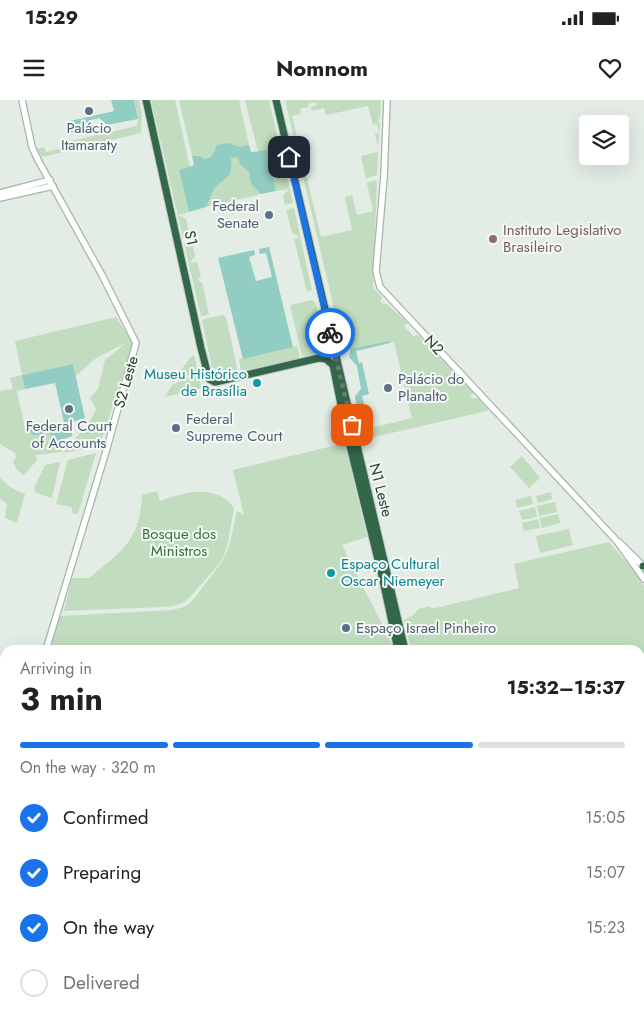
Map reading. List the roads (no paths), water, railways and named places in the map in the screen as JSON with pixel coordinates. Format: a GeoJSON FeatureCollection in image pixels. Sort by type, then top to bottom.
{"type":"FeatureCollection","features":[{"type":"Feature","properties":{"kind":"highway","name":"S1"},"geometry":{"type":"LineString","coordinates":[[146,100],[201,348],[208,375],[212,381],[220,381],[319,358]]}},
{"type":"Feature","properties":{"kind":"highway","name":"N1 Leste"},"geometry":{"type":"LineString","coordinates":[[276,100],[404,645]]}},
{"type":"Feature","properties":{"kind":"highway"},"geometry":{"type":"LineString","coordinates":[[319,358],[327,351],[331,336]]}},
{"type":"Feature","properties":{"kind":"highway","name":"N1 Leste"},"geometry":{"type":"LineString","coordinates":[[319,358],[326,359],[333,365],[346,430],[397,645]]}},
{"type":"Feature","properties":{"kind":"main road","name":"S2 Leste"},"geometry":{"type":"LineString","coordinates":[[22,100],[32,147],[38,160],[136,343],[107,448],[48,645]]}},
{"type":"Feature","properties":{"kind":"main road","name":"N2"},"geometry":{"type":"LineString","coordinates":[[387,100],[376,271],[380,287],[391,301],[616,540],[644,579]]}},
{"type":"Feature","properties":{"kind":"main road"},"geometry":{"type":"LineString","coordinates":[[0,193],[51,183]]}},
{"type":"Feature","properties":{"kind":"main road"},"geometry":{"type":"LineString","coordinates":[[0,198],[51,183]]}},
{"type":"Feature","properties":{"kind":"main road","name":"N2"},"geometry":{"type":"LineString","coordinates":[[616,540],[624,545],[644,566]]}},
{"type":"Feature","properties":{"kind":"water"},"geometry":{"type":"Polygon","coordinates":[[[111,100],[134,100],[138,119],[107,125],[99,118],[91,120],[89,129],[69,133],[66,122],[114,111],[111,100]]]}},
{"type":"Feature","properties":{"kind":"water"},"geometry":{"type":"Polygon","coordinates":[[[229,143],[240,147],[249,145],[251,152],[267,150],[276,191],[261,194],[251,184],[249,172],[240,164],[238,157],[231,158],[230,173],[212,192],[206,207],[189,212],[179,170],[194,165],[192,156],[208,158],[213,154],[217,145],[229,143]]]}},
{"type":"Feature","properties":{"kind":"water"},"geometry":{"type":"Polygon","coordinates":[[[269,247],[293,347],[243,359],[218,258],[254,250],[255,255],[249,257],[256,281],[272,277],[266,253],[260,254],[259,249],[269,247]]]}},
{"type":"Feature","properties":{"kind":"water"},"geometry":{"type":"Polygon","coordinates":[[[389,341],[390,343],[356,351],[359,363],[362,362],[369,394],[362,396],[369,424],[362,425],[363,416],[356,403],[355,396],[361,389],[357,366],[349,357],[351,349],[389,341]]]}},
{"type":"Feature","properties":{"kind":"water"},"geometry":{"type":"Polygon","coordinates":[[[73,364],[85,418],[72,422],[72,436],[55,442],[49,432],[34,436],[28,430],[64,422],[55,383],[25,389],[22,375],[73,364]]]}},
{"type":"Feature","properties":{"kind":"place","name":"Palácio Itamaraty"},"geometry":{"type":"Point","coordinates":[89,111]}},
{"type":"Feature","properties":{"kind":"place","name":"Federal Senate"},"geometry":{"type":"Point","coordinates":[269,215]}},
{"type":"Feature","properties":{"kind":"place","name":"Instituto Legislativo Brasileiro"},"geometry":{"type":"Point","coordinates":[493,239]}},
{"type":"Feature","properties":{"kind":"place","name":"Museu Histórico de Brasília"},"geometry":{"type":"Point","coordinates":[257,383]}},
{"type":"Feature","properties":{"kind":"place","name":"Palácio do Planalto"},"geometry":{"type":"Point","coordinates":[388,388]}},
{"type":"Feature","properties":{"kind":"place","name":"Federal Court of Accounts"},"geometry":{"type":"Point","coordinates":[69,409]}},
{"type":"Feature","properties":{"kind":"place","name":"Federal Supreme Court"},"geometry":{"type":"Point","coordinates":[176,428]}},
{"type":"Feature","properties":{"kind":"place","name":"Espaço Cultural Oscar Niemeyer"},"geometry":{"type":"Point","coordinates":[331,573]}},
{"type":"Feature","properties":{"kind":"place","name":"Espaço Israel Pinheiro"},"geometry":{"type":"Point","coordinates":[346,628]}},
{"type":"Feature","properties":{"kind":"park label","name":"Bosque dos Ministros"},"geometry":{"type":"Point","coordinates":[179,542]}}]}
